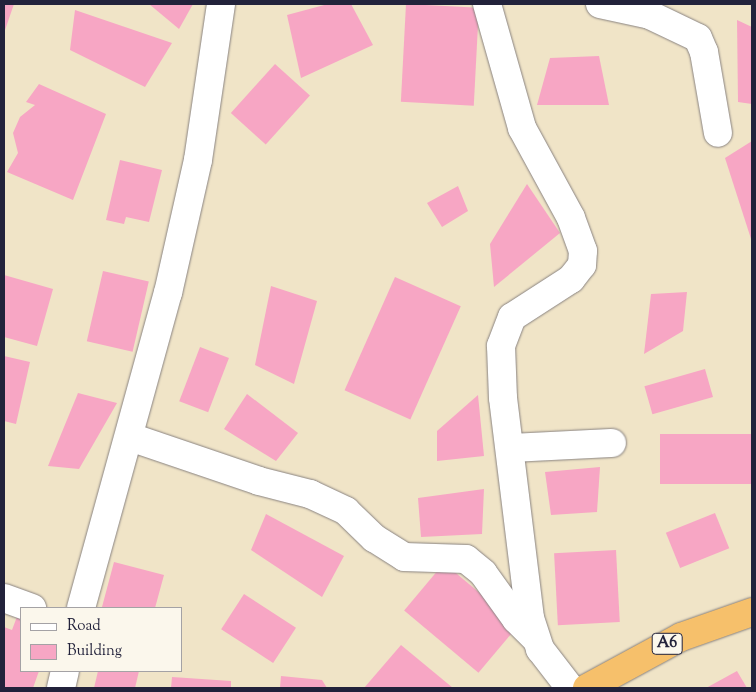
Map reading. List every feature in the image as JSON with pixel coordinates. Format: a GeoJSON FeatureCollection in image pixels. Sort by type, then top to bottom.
{"type":"FeatureCollection","features":[{"type":"Feature","properties":{"kind":"highway","name":"A6"},"geometry":{"type":"LineString","coordinates":[[587,688],[618,668],[681,637],[752,612]]}},
{"type":"Feature","properties":{"kind":"street"},"geometry":{"type":"LineString","coordinates":[[80,607],[155,346],[198,160],[221,4]]}},
{"type":"Feature","properties":{"kind":"street"},"geometry":{"type":"LineString","coordinates":[[487,4],[522,128],[571,218],[584,255],[582,265],[572,279],[518,312],[504,330],[501,370],[530,618],[536,638]]}},
{"type":"Feature","properties":{"kind":"street"},"geometry":{"type":"LineString","coordinates":[[600,4],[650,15],[698,38],[704,52],[718,133]]}},
{"type":"Feature","properties":{"kind":"street"},"geometry":{"type":"LineString","coordinates":[[130,438],[259,481],[310,494],[346,511],[374,538],[404,557],[466,559],[483,573],[516,619],[536,638],[570,688]]}},
{"type":"Feature","properties":{"kind":"street"},"geometry":{"type":"LineString","coordinates":[[510,448],[612,443]]}},
{"type":"Feature","properties":{"kind":"street"},"geometry":{"type":"LineString","coordinates":[[4,598],[29,607]]}},
{"type":"Feature","properties":{"kind":"street"},"geometry":{"type":"LineString","coordinates":[[60,688],[65,672]]}},
{"type":"Feature","properties":{"kind":"building"},"geometry":{"type":"Polygon","coordinates":[[[4,4],[14,4],[4,33],[4,4]]]}},
{"type":"Feature","properties":{"kind":"building"},"geometry":{"type":"Polygon","coordinates":[[[149,4],[193,4],[179,29],[149,4]]]}},
{"type":"Feature","properties":{"kind":"building"},"geometry":{"type":"Polygon","coordinates":[[[328,4],[351,4],[373,45],[301,78],[287,15],[328,4]]]}},
{"type":"Feature","properties":{"kind":"building"},"geometry":{"type":"Polygon","coordinates":[[[406,4],[479,8],[474,106],[401,102],[406,4]]]}},
{"type":"Feature","properties":{"kind":"building"},"geometry":{"type":"Polygon","coordinates":[[[75,10],[172,43],[145,87],[70,50],[75,10]]]}},
{"type":"Feature","properties":{"kind":"building"},"geometry":{"type":"Polygon","coordinates":[[[737,20],[752,27],[752,104],[738,102],[737,20]]]}},
{"type":"Feature","properties":{"kind":"building"},"geometry":{"type":"Polygon","coordinates":[[[599,56],[609,105],[537,105],[550,58],[599,56]]]}},
{"type":"Feature","properties":{"kind":"building"},"geometry":{"type":"Polygon","coordinates":[[[275,64],[310,95],[266,144],[231,113],[275,64]]]}},
{"type":"Feature","properties":{"kind":"building"},"geometry":{"type":"Polygon","coordinates":[[[39,84],[106,114],[73,200],[7,172],[18,153],[13,133],[20,117],[35,105],[26,102],[39,84]]]}},
{"type":"Feature","properties":{"kind":"building"},"geometry":{"type":"Polygon","coordinates":[[[752,141],[752,242],[725,158],[752,141]]]}},
{"type":"Feature","properties":{"kind":"building"},"geometry":{"type":"Polygon","coordinates":[[[120,160],[162,170],[149,222],[126,217],[124,224],[106,220],[120,160]]]}},
{"type":"Feature","properties":{"kind":"building"},"geometry":{"type":"Polygon","coordinates":[[[527,184],[560,233],[494,287],[490,244],[527,184]]]}},
{"type":"Feature","properties":{"kind":"building"},"geometry":{"type":"Polygon","coordinates":[[[458,186],[468,211],[442,227],[427,203],[458,186]]]}},
{"type":"Feature","properties":{"kind":"building"},"geometry":{"type":"Polygon","coordinates":[[[103,271],[149,282],[133,352],[87,341],[103,271]]]}},
{"type":"Feature","properties":{"kind":"building"},"geometry":{"type":"Polygon","coordinates":[[[4,275],[53,289],[37,346],[4,337],[4,275]]]}},
{"type":"Feature","properties":{"kind":"building"},"geometry":{"type":"Polygon","coordinates":[[[395,277],[461,306],[410,420],[345,390],[395,277]]]}},
{"type":"Feature","properties":{"kind":"building"},"geometry":{"type":"Polygon","coordinates":[[[271,286],[317,301],[294,384],[255,365],[271,286]]]}},
{"type":"Feature","properties":{"kind":"building"},"geometry":{"type":"Polygon","coordinates":[[[687,292],[683,331],[644,354],[651,294],[687,292]]]}},
{"type":"Feature","properties":{"kind":"building"},"geometry":{"type":"Polygon","coordinates":[[[200,347],[229,358],[208,412],[179,401],[200,347]]]}},
{"type":"Feature","properties":{"kind":"building"},"geometry":{"type":"Polygon","coordinates":[[[4,356],[30,362],[16,424],[4,421],[4,356]]]}},
{"type":"Feature","properties":{"kind":"building"},"geometry":{"type":"Polygon","coordinates":[[[705,369],[713,397],[652,414],[644,386],[705,369]]]}},
{"type":"Feature","properties":{"kind":"building"},"geometry":{"type":"Polygon","coordinates":[[[78,393],[117,403],[79,469],[48,466],[78,393]]]}},
{"type":"Feature","properties":{"kind":"building"},"geometry":{"type":"Polygon","coordinates":[[[247,394],[298,433],[276,461],[224,429],[247,394]]]}},
{"type":"Feature","properties":{"kind":"building"},"geometry":{"type":"Polygon","coordinates":[[[478,395],[484,456],[437,461],[437,431],[478,395]]]}},
{"type":"Feature","properties":{"kind":"building"},"geometry":{"type":"Polygon","coordinates":[[[660,434],[752,434],[752,484],[660,484],[660,434]]]}},
{"type":"Feature","properties":{"kind":"building"},"geometry":{"type":"Polygon","coordinates":[[[600,467],[597,512],[551,515],[545,472],[600,467]]]}},
{"type":"Feature","properties":{"kind":"building"},"geometry":{"type":"Polygon","coordinates":[[[484,489],[482,534],[421,537],[418,498],[484,489]]]}},
{"type":"Feature","properties":{"kind":"building"},"geometry":{"type":"Polygon","coordinates":[[[715,513],[729,548],[680,568],[666,533],[715,513]]]}},
{"type":"Feature","properties":{"kind":"building"},"geometry":{"type":"Polygon","coordinates":[[[266,514],[344,556],[322,597],[251,550],[266,514]]]}},
{"type":"Feature","properties":{"kind":"building"},"geometry":{"type":"Polygon","coordinates":[[[616,550],[620,622],[558,625],[554,553],[616,550]]]}},
{"type":"Feature","properties":{"kind":"building"},"geometry":{"type":"Polygon","coordinates":[[[114,562],[164,575],[155,607],[102,607],[114,562]]]}},
{"type":"Feature","properties":{"kind":"building"},"geometry":{"type":"Polygon","coordinates":[[[444,563],[518,625],[478,673],[404,610],[444,563]]]}},
{"type":"Feature","properties":{"kind":"building"},"geometry":{"type":"Polygon","coordinates":[[[244,594],[296,628],[273,663],[221,629],[244,594]]]}},
{"type":"Feature","properties":{"kind":"building"},"geometry":{"type":"Polygon","coordinates":[[[18,614],[20,615],[20,672],[39,672],[33,688],[4,688],[4,627],[12,630],[18,614]]]}},
{"type":"Feature","properties":{"kind":"building"},"geometry":{"type":"Polygon","coordinates":[[[401,645],[453,688],[364,688],[401,645]]]}},
{"type":"Feature","properties":{"kind":"building"},"geometry":{"type":"Polygon","coordinates":[[[737,671],[747,688],[706,688],[737,671]]]}},
{"type":"Feature","properties":{"kind":"building"},"geometry":{"type":"Polygon","coordinates":[[[98,672],[139,672],[135,688],[94,688],[98,672]]]}},
{"type":"Feature","properties":{"kind":"building"},"geometry":{"type":"Polygon","coordinates":[[[281,676],[322,680],[327,688],[280,688],[281,676]]]}},
{"type":"Feature","properties":{"kind":"building"},"geometry":{"type":"Polygon","coordinates":[[[172,677],[231,681],[231,688],[171,688],[172,677]]]}}]}
